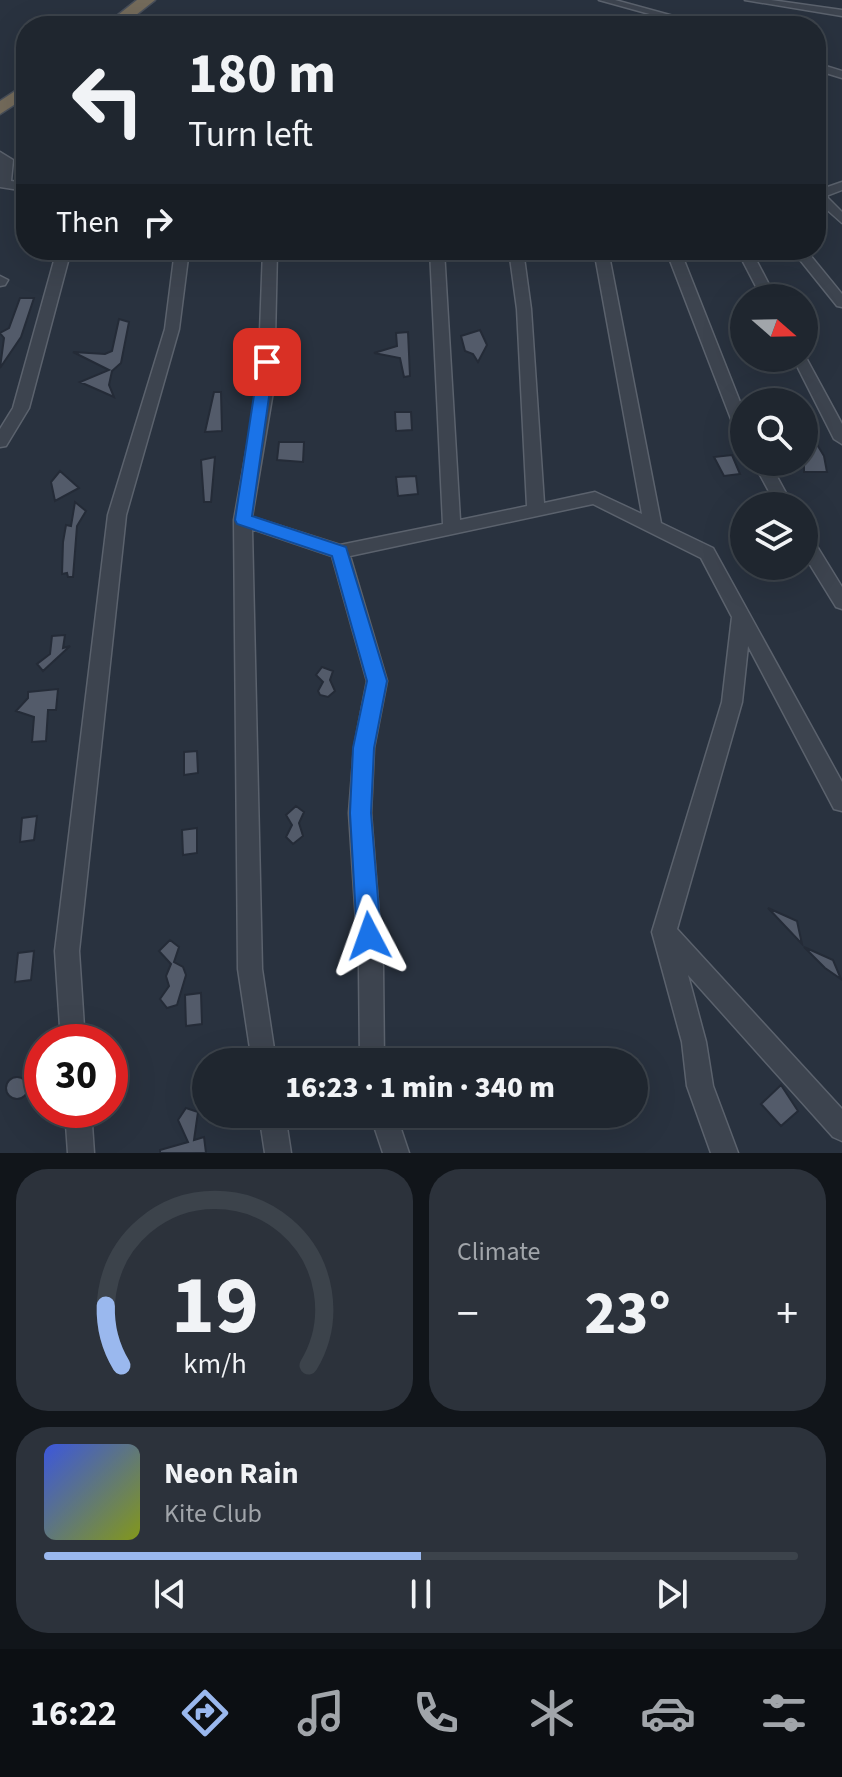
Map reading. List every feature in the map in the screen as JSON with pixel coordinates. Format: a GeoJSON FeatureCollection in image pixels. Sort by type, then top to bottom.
{"type":"FeatureCollection","features":[{"type":"Feature","properties":{"kind":"highway"},"geometry":{"type":"LineString","coordinates":[[125,16],[147,0]]}},
{"type":"Feature","properties":{"kind":"highway"},"geometry":{"type":"LineString","coordinates":[[0,109],[16,97]]}},
{"type":"Feature","properties":{"kind":"street"},"geometry":{"type":"LineString","coordinates":[[604,0],[666,16]]}},
{"type":"Feature","properties":{"kind":"street"},"geometry":{"type":"LineString","coordinates":[[750,0],[842,13]]}},
{"type":"Feature","properties":{"kind":"street"},"geometry":{"type":"LineString","coordinates":[[0,156],[7,160],[4,184],[16,186]]}},
{"type":"Feature","properties":{"kind":"street"},"geometry":{"type":"LineString","coordinates":[[826,204],[842,219]]}},
{"type":"Feature","properties":{"kind":"street"},"geometry":{"type":"LineString","coordinates":[[0,442],[21,408],[61,260]]}},
{"type":"Feature","properties":{"kind":"street"},"geometry":{"type":"LineString","coordinates":[[72,1024],[67,951],[117,515],[172,329],[181,260]]}},
{"type":"Feature","properties":{"kind":"street"},"geometry":{"type":"LineString","coordinates":[[262,1048],[250,969],[243,520],[266,386],[270,260]]}},
{"type":"Feature","properties":{"kind":"street"},"geometry":{"type":"LineString","coordinates":[[438,260],[452,525]]}},
{"type":"Feature","properties":{"kind":"street"},"geometry":{"type":"LineString","coordinates":[[517,260],[524,309],[536,509]]}},
{"type":"Feature","properties":{"kind":"street"},"geometry":{"type":"LineString","coordinates":[[603,260],[653,527]]}},
{"type":"Feature","properties":{"kind":"street"},"geometry":{"type":"LineString","coordinates":[[677,260],[730,396]]}},
{"type":"Feature","properties":{"kind":"street"},"geometry":{"type":"LineString","coordinates":[[749,260],[762,284]]}},
{"type":"Feature","properties":{"kind":"street"},"geometry":{"type":"LineString","coordinates":[[807,260],[842,303]]}},
{"type":"Feature","properties":{"kind":"street"},"geometry":{"type":"LineString","coordinates":[[807,372],[842,439]]}},
{"type":"Feature","properties":{"kind":"street"},"geometry":{"type":"LineString","coordinates":[[243,520],[340,552],[452,525],[595,498],[707,553],[842,802]]}},
{"type":"Feature","properties":{"kind":"street"},"geometry":{"type":"LineString","coordinates":[[340,552],[377,681],[364,748],[360,813],[371,967],[372,1048]]}},
{"type":"Feature","properties":{"kind":"street"},"geometry":{"type":"LineString","coordinates":[[818,563],[842,602]]}},
{"type":"Feature","properties":{"kind":"street"},"geometry":{"type":"LineString","coordinates":[[725,1153],[700,1086],[694,1042],[664,932],[732,702],[742,615]]}},
{"type":"Feature","properties":{"kind":"street"},"geometry":{"type":"LineString","coordinates":[[664,932],[842,1128]]}},
{"type":"Feature","properties":{"kind":"street"},"geometry":{"type":"LineString","coordinates":[[79,1128],[81,1153]]}},
{"type":"Feature","properties":{"kind":"street"},"geometry":{"type":"LineString","coordinates":[[274,1128],[278,1153]]}},
{"type":"Feature","properties":{"kind":"street"},"geometry":{"type":"LineString","coordinates":[[388,1128],[396,1153]]}},
{"type":"Feature","properties":{"kind":"building"},"geometry":{"type":"Polygon","coordinates":[[[20,298],[34,298],[21,337],[0,368],[4,338],[0,333],[9,328],[20,298]]]}},
{"type":"Feature","properties":{"kind":"building"},"geometry":{"type":"Polygon","coordinates":[[[119,319],[129,322],[121,363],[112,371],[109,385],[114,397],[80,382],[109,370],[73,352],[105,354],[112,351],[119,319]]]}},
{"type":"Feature","properties":{"kind":"building"},"geometry":{"type":"Polygon","coordinates":[[[480,330],[487,345],[478,362],[473,354],[465,351],[461,336],[480,330]]]}},
{"type":"Feature","properties":{"kind":"building"},"geometry":{"type":"Polygon","coordinates":[[[408,332],[410,376],[404,377],[400,358],[374,353],[397,346],[396,333],[408,332]]]}},
{"type":"Feature","properties":{"kind":"building"},"geometry":{"type":"Polygon","coordinates":[[[214,392],[221,392],[222,431],[205,432],[214,392]]]}},
{"type":"Feature","properties":{"kind":"building"},"geometry":{"type":"Polygon","coordinates":[[[395,412],[411,412],[412,430],[396,431],[395,412]]]}},
{"type":"Feature","properties":{"kind":"building"},"geometry":{"type":"Polygon","coordinates":[[[279,442],[304,442],[303,462],[277,460],[279,442]]]}},
{"type":"Feature","properties":{"kind":"building"},"geometry":{"type":"Polygon","coordinates":[[[818,446],[824,456],[827,472],[818,472],[818,446]]]}},
{"type":"Feature","properties":{"kind":"building"},"geometry":{"type":"Polygon","coordinates":[[[730,455],[730,475],[724,476],[714,457],[730,455]]]}},
{"type":"Feature","properties":{"kind":"building"},"geometry":{"type":"Polygon","coordinates":[[[215,457],[211,502],[204,502],[201,460],[215,457]]]}},
{"type":"Feature","properties":{"kind":"building"},"geometry":{"type":"Polygon","coordinates":[[[60,471],[79,488],[55,501],[51,482],[60,471]]]}},
{"type":"Feature","properties":{"kind":"building"},"geometry":{"type":"Polygon","coordinates":[[[416,476],[418,494],[398,496],[396,477],[416,476]]]}},
{"type":"Feature","properties":{"kind":"building"},"geometry":{"type":"Polygon","coordinates":[[[75,502],[86,511],[77,526],[73,577],[68,577],[67,573],[62,574],[63,542],[66,525],[71,526],[75,502]]]}},
{"type":"Feature","properties":{"kind":"building"},"geometry":{"type":"Polygon","coordinates":[[[65,635],[63,648],[70,646],[43,671],[37,664],[50,654],[52,636],[65,635]]]}},
{"type":"Feature","properties":{"kind":"building"},"geometry":{"type":"Polygon","coordinates":[[[322,667],[333,671],[330,680],[335,691],[328,697],[320,695],[318,691],[323,682],[316,675],[322,667]]]}},
{"type":"Feature","properties":{"kind":"building"},"geometry":{"type":"Polygon","coordinates":[[[58,689],[56,710],[48,710],[46,741],[32,742],[34,717],[16,711],[28,698],[28,692],[58,689]]]}},
{"type":"Feature","properties":{"kind":"building"},"geometry":{"type":"Polygon","coordinates":[[[197,751],[198,773],[184,775],[184,752],[197,751]]]}},
{"type":"Feature","properties":{"kind":"building"},"geometry":{"type":"Polygon","coordinates":[[[296,806],[304,812],[299,823],[303,836],[293,844],[286,837],[292,825],[286,815],[296,806]]]}},
{"type":"Feature","properties":{"kind":"building"},"geometry":{"type":"Polygon","coordinates":[[[37,816],[34,840],[20,842],[22,818],[37,816]]]}},
{"type":"Feature","properties":{"kind":"building"},"geometry":{"type":"Polygon","coordinates":[[[197,828],[197,853],[183,855],[182,830],[197,828]]]}},
{"type":"Feature","properties":{"kind":"building"},"geometry":{"type":"Polygon","coordinates":[[[768,908],[797,921],[802,944],[768,908]]]}},
{"type":"Feature","properties":{"kind":"building"},"geometry":{"type":"Polygon","coordinates":[[[170,940],[179,947],[174,962],[183,967],[186,975],[177,1005],[167,1008],[160,999],[169,986],[166,976],[171,964],[159,951],[170,940]]]}},
{"type":"Feature","properties":{"kind":"building"},"geometry":{"type":"Polygon","coordinates":[[[804,947],[833,960],[841,979],[825,968],[804,947]]]}},
{"type":"Feature","properties":{"kind":"building"},"geometry":{"type":"Polygon","coordinates":[[[34,951],[31,980],[15,982],[18,953],[34,951]]]}},
{"type":"Feature","properties":{"kind":"building"},"geometry":{"type":"Polygon","coordinates":[[[201,993],[202,1024],[186,1026],[185,995],[201,993]]]}},
{"type":"Feature","properties":{"kind":"building"},"geometry":{"type":"Polygon","coordinates":[[[9,1080],[24,1080],[24,1096],[17,1099],[9,1096],[6,1088],[9,1080]]]}},
{"type":"Feature","properties":{"kind":"building"},"geometry":{"type":"Polygon","coordinates":[[[781,1085],[798,1111],[781,1126],[761,1104],[781,1085]]]}},
{"type":"Feature","properties":{"kind":"building"},"geometry":{"type":"Polygon","coordinates":[[[186,1108],[192,1110],[192,1128],[196,1128],[194,1140],[204,1137],[206,1153],[160,1153],[160,1150],[188,1142],[178,1120],[186,1108]]]}},
{"type":"Feature","properties":{"kind":"route"},"geometry":{"type":"LineString","coordinates":[[267,362],[266,386],[243,520],[340,552],[377,681],[364,748],[360,813],[369,936]]}}]}
